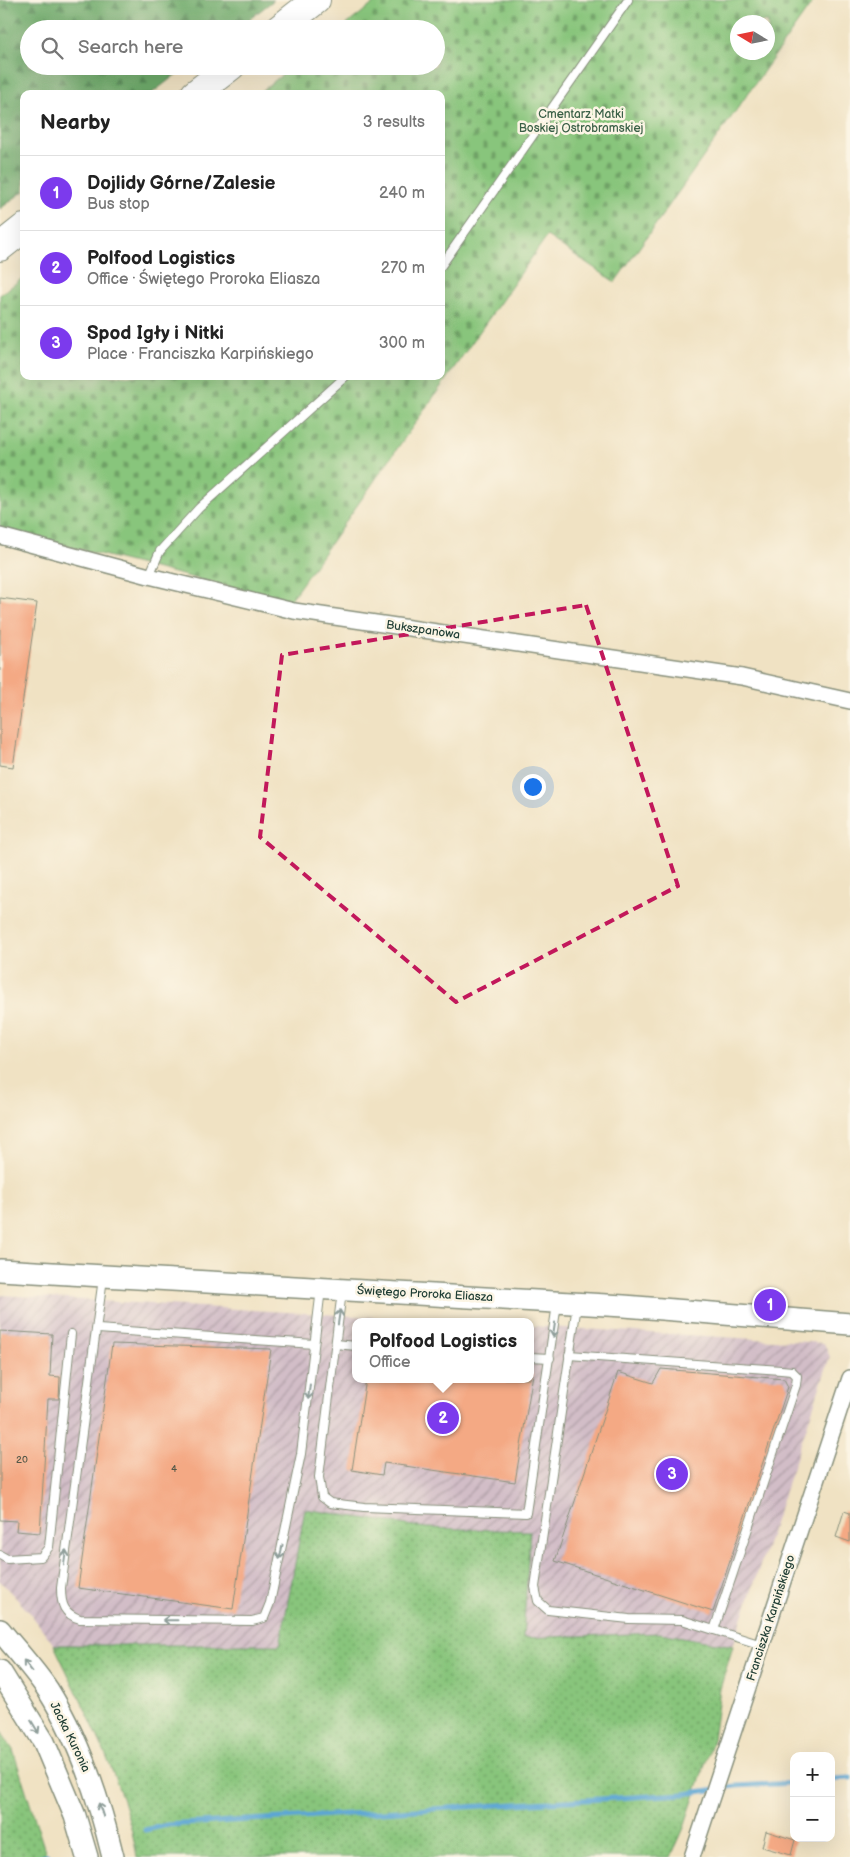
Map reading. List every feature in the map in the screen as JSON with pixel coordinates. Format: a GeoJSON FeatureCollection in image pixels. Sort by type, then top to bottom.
{"type":"FeatureCollection","features":[{"type":"Feature","properties":{"kind":"highway"},"geometry":{"type":"LineString","coordinates":[[290,20],[316,0]]}},
{"type":"Feature","properties":{"kind":"highway"},"geometry":{"type":"LineString","coordinates":[[201,90],[220,75]]}},
{"type":"Feature","properties":{"kind":"highway"},"geometry":{"type":"LineString","coordinates":[[0,247],[20,231]]}},
{"type":"Feature","properties":{"kind":"street","name":"Bukszpanowa"},"geometry":{"type":"LineString","coordinates":[[0,536],[149,576],[294,611],[742,677],[850,701]]}},
{"type":"Feature","properties":{"kind":"street","name":"Świętego Proroka Eliasza"},"geometry":{"type":"LineString","coordinates":[[0,1270],[567,1303],[850,1324]]}},
{"type":"Feature","properties":{"kind":"street","name":"Franciszka Karpińskiego"},"geometry":{"type":"LineString","coordinates":[[692,1857],[850,1378]]}},
{"type":"Feature","properties":{"kind":"street","name":"Jacka Kuronia"},"geometry":{"type":"LineString","coordinates":[[0,1630],[47,1690],[67,1725],[87,1770],[103,1816],[113,1857]]}},
{"type":"Feature","properties":{"kind":"street","name":"Jacka Kuronia"},"geometry":{"type":"LineString","coordinates":[[0,1671],[44,1742],[75,1816],[87,1857]]}},
{"type":"Feature","properties":{"kind":"lane"},"geometry":{"type":"LineString","coordinates":[[445,260],[628,0]]}},
{"type":"Feature","properties":{"kind":"lane"},"geometry":{"type":"LineString","coordinates":[[149,576],[160,551],[199,508],[342,380]]}},
{"type":"Feature","properties":{"kind":"lane"},"geometry":{"type":"LineString","coordinates":[[103,1276],[98,1329],[61,1588],[64,1609],[70,1616],[80,1620],[252,1621],[264,1618],[270,1603],[301,1454],[321,1288]]}},
{"type":"Feature","properties":{"kind":"lane"},"geometry":{"type":"LineString","coordinates":[[342,1289],[319,1478],[320,1489],[322,1496],[330,1503],[364,1508],[526,1512],[550,1358],[567,1303]]}},
{"type":"Feature","properties":{"kind":"lane"},"geometry":{"type":"LineString","coordinates":[[567,1303],[569,1355],[535,1587],[538,1600],[548,1610],[629,1619],[682,1620],[762,1645]]}},
{"type":"Feature","properties":{"kind":"lane"},"geometry":{"type":"LineString","coordinates":[[98,1329],[314,1344]]}},
{"type":"Feature","properties":{"kind":"lane"},"geometry":{"type":"LineString","coordinates":[[0,1555],[7,1559],[41,1557],[49,1547],[71,1334]]}},
{"type":"Feature","properties":{"kind":"lane"},"geometry":{"type":"LineString","coordinates":[[336,1344],[352,1346]]}},
{"type":"Feature","properties":{"kind":"lane"},"geometry":{"type":"LineString","coordinates":[[569,1355],[792,1371],[797,1376],[796,1385],[714,1630]]}},
{"type":"Feature","properties":{"kind":"lane"},"geometry":{"type":"LineString","coordinates":[[534,1357],[550,1358]]}},
{"type":"Feature","properties":{"kind":"highlighted area"},"geometry":{"type":"Polygon","coordinates":[[[586,605],[678,886],[456,1002],[260,837],[282,655],[586,605]]]}},
{"type":"Feature","properties":{"kind":"shaded area"},"geometry":{"type":"Polygon","coordinates":[[[0,1295],[389,1318],[352,1318],[352,1383],[534,1383],[534,1326],[824,1343],[830,1357],[733,1646],[660,1633],[522,1638],[530,1531],[426,1528],[305,1510],[281,1645],[54,1645],[30,1613],[0,1581],[0,1295]]]}},
{"type":"Feature","properties":{"kind":"green space"},"geometry":{"type":"Polygon","coordinates":[[[0,0],[274,0],[248,20],[20,20],[20,75],[175,75],[156,90],[20,90],[20,194],[0,209],[0,0]]]}},
{"type":"Feature","properties":{"kind":"green space","name":"Cmentarz Matki Boskiej Ostrobramskiej"},"geometry":{"type":"Polygon","coordinates":[[[378,0],[814,0],[775,55],[775,15],[730,15],[730,60],[772,60],[615,282],[547,236],[289,602],[0,529],[0,295],[20,280],[20,380],[445,380],[445,90],[263,90],[282,75],[445,75],[445,20],[352,20],[378,0]]]}},
{"type":"Feature","properties":{"kind":"green space"},"geometry":{"type":"Polygon","coordinates":[[[305,1509],[426,1528],[530,1531],[523,1638],[660,1633],[733,1646],[720,1689],[713,1740],[683,1830],[671,1857],[137,1857],[132,1830],[114,1776],[91,1722],[54,1645],[280,1645],[305,1509]]]}},
{"type":"Feature","properties":{"kind":"green space"},"geometry":{"type":"Polygon","coordinates":[[[0,1730],[13,1750],[47,1857],[0,1857],[0,1730]]]}},
{"type":"Feature","properties":{"kind":"building"},"geometry":{"type":"Polygon","coordinates":[[[0,598],[37,603],[13,767],[0,765],[0,598]]]}},
{"type":"Feature","properties":{"kind":"building"},"geometry":{"type":"Polygon","coordinates":[[[0,1331],[52,1334],[50,1376],[60,1377],[59,1399],[48,1399],[40,1533],[16,1531],[17,1521],[0,1520],[0,1331]]]}},
{"type":"Feature","properties":{"kind":"building"},"geometry":{"type":"Polygon","coordinates":[[[112,1344],[271,1349],[233,1609],[78,1588],[112,1344]]]}},
{"type":"Feature","properties":{"kind":"building"},"geometry":{"type":"Polygon","coordinates":[[[661,1369],[784,1379],[788,1387],[713,1612],[555,1561],[618,1372],[653,1383],[661,1369]]]}},
{"type":"Feature","properties":{"kind":"building"},"geometry":{"type":"Polygon","coordinates":[[[365,1383],[532,1383],[515,1482],[384,1463],[382,1475],[352,1470],[365,1383]]]}},
{"type":"Feature","properties":{"kind":"building"},"geometry":{"type":"Polygon","coordinates":[[[844,1511],[850,1513],[850,1542],[836,1537],[844,1511]]]}},
{"type":"Feature","properties":{"kind":"building"},"geometry":{"type":"Polygon","coordinates":[[[766,1831],[790,1838],[790,1842],[794,1842],[791,1855],[762,1847],[766,1831]]]}},
{"type":"Feature","properties":{"kind":"waterway"},"geometry":{"type":"LineString","coordinates":[[835,1779],[850,1778]]}},
{"type":"Feature","properties":{"kind":"waterway"},"geometry":{"type":"LineString","coordinates":[[145,1830],[167,1825],[684,1794],[736,1786],[790,1783]]}},
{"type":"Feature","properties":{"kind":"waterway"},"geometry":{"type":"LineString","coordinates":[[38,1857],[47,1855]]}},
{"type":"Feature","properties":{"kind":"place","name":"Dojlidy Górne/Zalesie"},"geometry":{"type":"Point","coordinates":[770,1305]}},
{"type":"Feature","properties":{"kind":"place","name":"Polfood Logistics"},"geometry":{"type":"Point","coordinates":[443,1418]}},
{"type":"Feature","properties":{"kind":"place","name":"Spod Igły i Nitki"},"geometry":{"type":"Point","coordinates":[672,1474]}}]}
